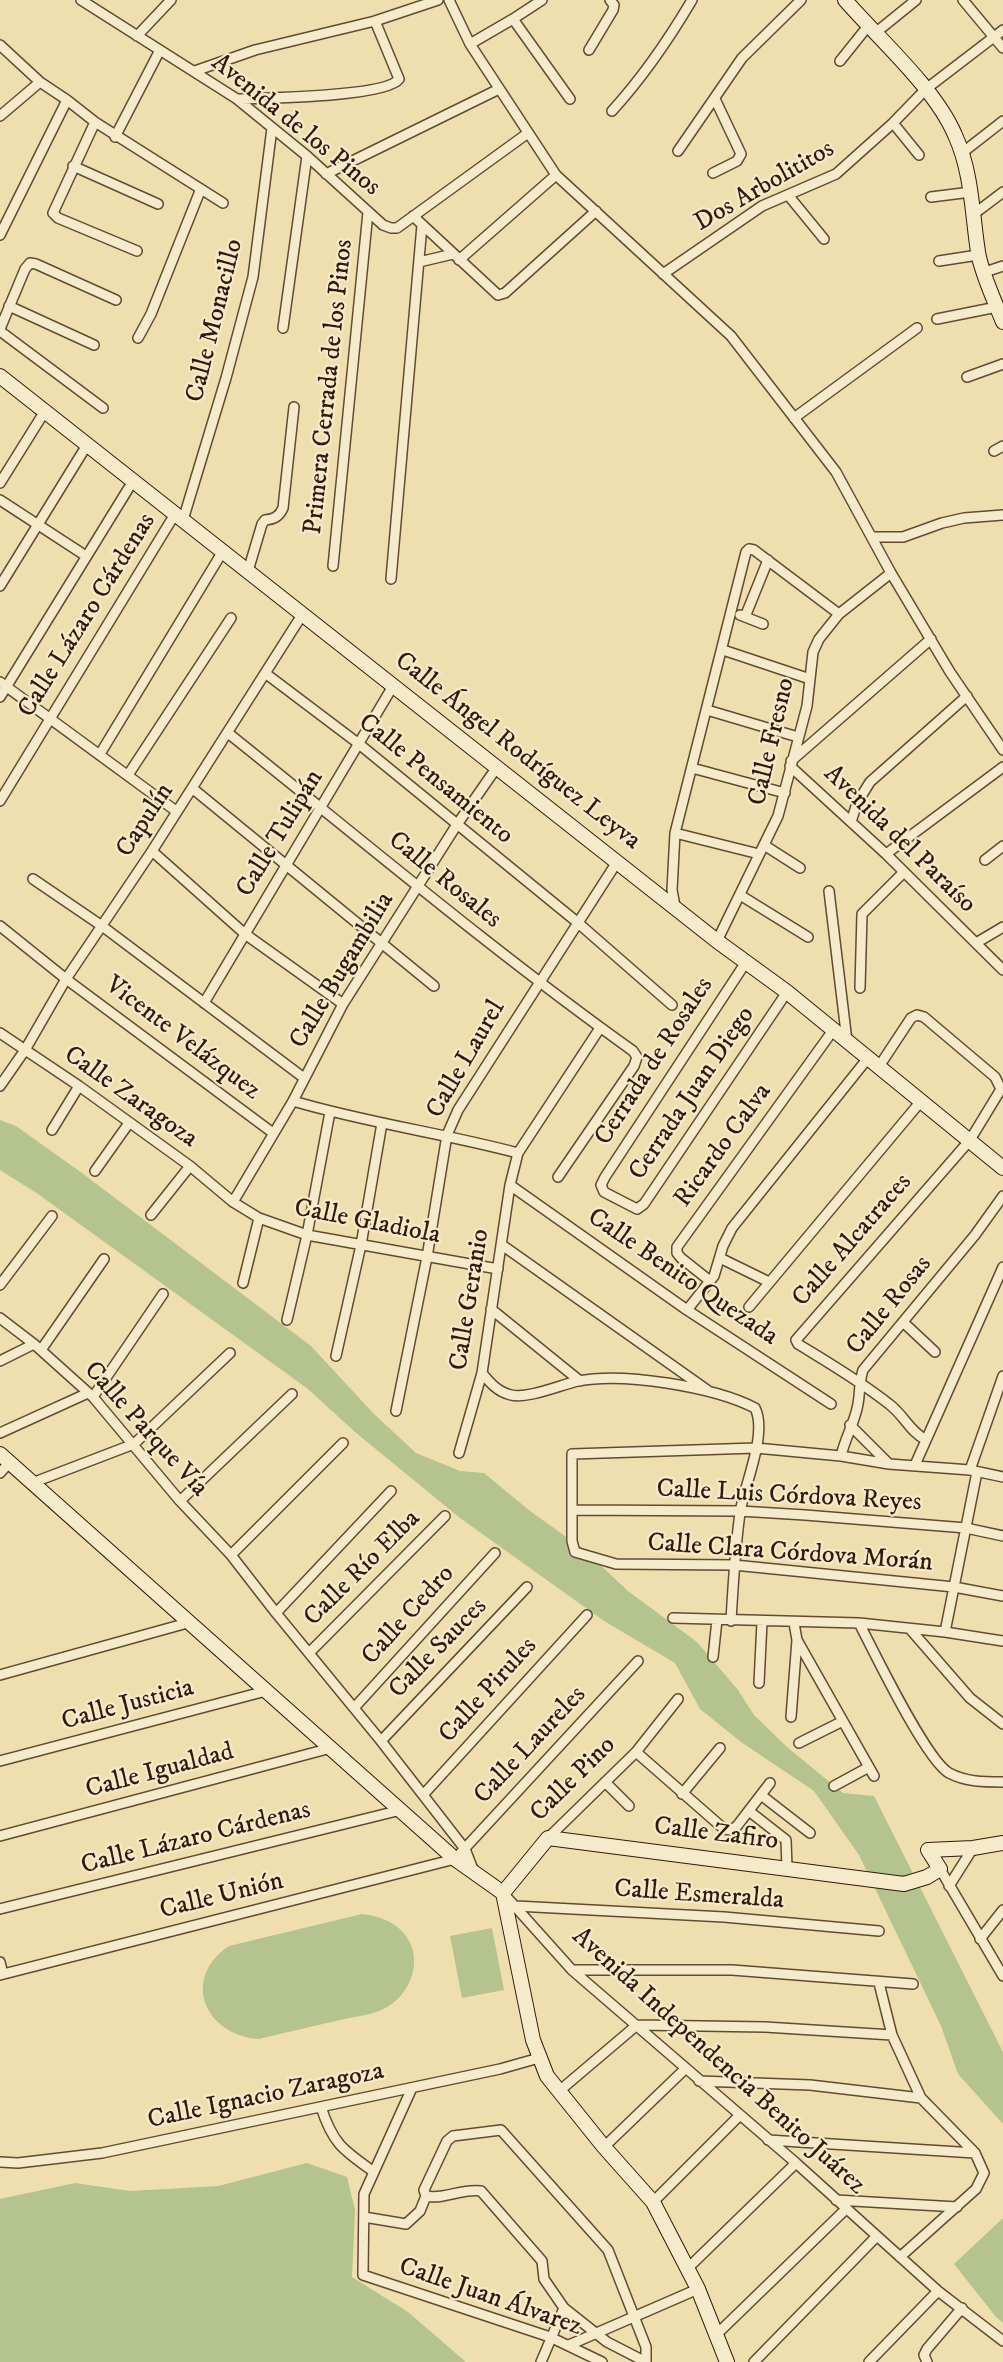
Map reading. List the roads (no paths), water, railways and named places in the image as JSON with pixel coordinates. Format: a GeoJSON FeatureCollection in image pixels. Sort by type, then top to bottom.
{"type":"FeatureCollection","features":[{"type":"Feature","properties":{"kind":"street","name":"Avenida de los Pinos"},"geometry":{"type":"LineString","coordinates":[[81,0],[237,99],[307,156],[383,225],[397,228],[413,216]]}},
{"type":"Feature","properties":{"kind":"street"},"geometry":{"type":"LineString","coordinates":[[137,36],[171,0]]}},
{"type":"Feature","properties":{"kind":"street"},"geometry":{"type":"LineString","coordinates":[[195,71],[255,50],[375,21],[438,0]]}},
{"type":"Feature","properties":{"kind":"street"},"geometry":{"type":"LineString","coordinates":[[449,0],[470,44],[556,175],[730,336],[836,472],[891,573],[1003,750]]}},
{"type":"Feature","properties":{"kind":"street"},"geometry":{"type":"LineString","coordinates":[[470,44],[542,0]]}},
{"type":"Feature","properties":{"kind":"street"},"geometry":{"type":"LineString","coordinates":[[589,50],[613,10],[614,5],[610,0]]}},
{"type":"Feature","properties":{"kind":"street"},"geometry":{"type":"LineString","coordinates":[[612,111],[633,88],[692,0]]}},
{"type":"Feature","properties":{"kind":"street"},"geometry":{"type":"LineString","coordinates":[[678,151],[742,58],[801,0]]}},
{"type":"Feature","properties":{"kind":"street"},"geometry":{"type":"LineString","coordinates":[[845,0],[926,89],[947,119],[962,153],[971,192],[978,255],[1003,322]]}},
{"type":"Feature","properties":{"kind":"street"},"geometry":{"type":"LineString","coordinates":[[840,61],[871,30],[916,0]]}},
{"type":"Feature","properties":{"kind":"street"},"geometry":{"type":"LineString","coordinates":[[963,0],[1003,48]]}},
{"type":"Feature","properties":{"kind":"street"},"geometry":{"type":"LineString","coordinates":[[513,19],[570,99]]}},
{"type":"Feature","properties":{"kind":"street"},"geometry":{"type":"LineString","coordinates":[[237,99],[373,91],[395,84],[399,80],[375,21]]}},
{"type":"Feature","properties":{"kind":"street","name":"Dos Arbolititos"},"geometry":{"type":"LineString","coordinates":[[663,274],[749,214],[836,174],[893,123],[926,89],[1003,30]]}},
{"type":"Feature","properties":{"kind":"street"},"geometry":{"type":"LineString","coordinates":[[1,48],[40,82],[115,137],[222,203]]}},
{"type":"Feature","properties":{"kind":"street"},"geometry":{"type":"LineString","coordinates":[[115,137],[160,50]]}},
{"type":"Feature","properties":{"kind":"street"},"geometry":{"type":"LineString","coordinates":[[0,117],[40,82]]}},
{"type":"Feature","properties":{"kind":"street"},"geometry":{"type":"LineString","coordinates":[[326,174],[499,89]]}},
{"type":"Feature","properties":{"kind":"street"},"geometry":{"type":"LineString","coordinates":[[713,173],[737,161],[741,154],[715,99]]}},
{"type":"Feature","properties":{"kind":"street"},"geometry":{"type":"LineString","coordinates":[[0,236],[67,100]]}},
{"type":"Feature","properties":{"kind":"street"},"geometry":{"type":"LineString","coordinates":[[962,153],[1003,121]]}},
{"type":"Feature","properties":{"kind":"street"},"geometry":{"type":"LineString","coordinates":[[94,122],[53,213],[58,218],[137,251]]}},
{"type":"Feature","properties":{"kind":"street"},"geometry":{"type":"LineString","coordinates":[[893,123],[919,155]]}},
{"type":"Feature","properties":{"kind":"street","name":"Calle Monacillo"},"geometry":{"type":"LineString","coordinates":[[179,517],[226,378],[253,277],[272,128]]}},
{"type":"Feature","properties":{"kind":"street"},"geometry":{"type":"LineString","coordinates":[[528,133],[413,216],[498,295],[505,293],[596,211]]}},
{"type":"Feature","properties":{"kind":"street"},"geometry":{"type":"LineString","coordinates":[[283,328],[307,156]]}},
{"type":"Feature","properties":{"kind":"street"},"geometry":{"type":"LineString","coordinates":[[73,166],[158,204]]}},
{"type":"Feature","properties":{"kind":"street"},"geometry":{"type":"LineString","coordinates":[[419,262],[456,257],[556,175]]}},
{"type":"Feature","properties":{"kind":"street"},"geometry":{"type":"LineString","coordinates":[[138,338],[151,314],[200,190]]}},
{"type":"Feature","properties":{"kind":"street"},"geometry":{"type":"LineString","coordinates":[[931,197],[971,192]]}},
{"type":"Feature","properties":{"kind":"street"},"geometry":{"type":"LineString","coordinates":[[974,214],[1003,192]]}},
{"type":"Feature","properties":{"kind":"street"},"geometry":{"type":"LineString","coordinates":[[788,195],[824,239]]}},
{"type":"Feature","properties":{"kind":"street","name":"Primera Cerrada de los Pinos"},"geometry":{"type":"LineString","coordinates":[[333,566],[368,212]]}},
{"type":"Feature","properties":{"kind":"street"},"geometry":{"type":"LineString","coordinates":[[392,579],[422,225]]}},
{"type":"Feature","properties":{"kind":"street"},"geometry":{"type":"LineString","coordinates":[[939,261],[978,255]]}},
{"type":"Feature","properties":{"kind":"street"},"geometry":{"type":"LineString","coordinates":[[103,408],[0,330],[25,269],[30,263],[116,300]]}},
{"type":"Feature","properties":{"kind":"street"},"geometry":{"type":"LineString","coordinates":[[985,272],[1003,266]]}},
{"type":"Feature","properties":{"kind":"street"},"geometry":{"type":"LineString","coordinates":[[9,306],[94,345]]}},
{"type":"Feature","properties":{"kind":"street"},"geometry":{"type":"LineString","coordinates":[[937,320],[997,307]]}},
{"type":"Feature","properties":{"kind":"street"},"geometry":{"type":"LineString","coordinates":[[794,418],[917,328]]}},
{"type":"Feature","properties":{"kind":"street"},"geometry":{"type":"LineString","coordinates":[[967,377],[1003,364]]}},
{"type":"Feature","properties":{"kind":"street","name":"Calle Ángel Rodríguez Leyva"},"geometry":{"type":"LineString","coordinates":[[0,376],[717,941],[788,992],[1003,1168]]}},
{"type":"Feature","properties":{"kind":"street"},"geometry":{"type":"LineString","coordinates":[[248,571],[264,520],[274,519],[281,514],[283,508],[294,407]]}},
{"type":"Feature","properties":{"kind":"street"},"geometry":{"type":"LineString","coordinates":[[0,483],[45,411]]}},
{"type":"Feature","properties":{"kind":"street"},"geometry":{"type":"LineString","coordinates":[[0,586],[87,446]]}},
{"type":"Feature","properties":{"kind":"street"},"geometry":{"type":"LineString","coordinates":[[0,698],[3,684],[133,481]]}},
{"type":"Feature","properties":{"kind":"street"},"geometry":{"type":"LineString","coordinates":[[0,500],[86,556]]}},
{"type":"Feature","properties":{"kind":"street"},"geometry":{"type":"LineString","coordinates":[[873,537],[903,537],[964,518],[1003,515]]}},
{"type":"Feature","properties":{"kind":"street","name":"Calle Lázaro Cárdenas"},"geometry":{"type":"LineString","coordinates":[[0,801],[50,718],[179,517]]}},
{"type":"Feature","properties":{"kind":"street"},"geometry":{"type":"LineString","coordinates":[[675,906],[672,890],[675,833],[746,552],[749,549],[754,550],[839,614]]}},
{"type":"Feature","properties":{"kind":"street"},"geometry":{"type":"LineString","coordinates":[[100,754],[223,551]]}},
{"type":"Feature","properties":{"kind":"street"},"geometry":{"type":"LineString","coordinates":[[745,617],[768,560]]}},
{"type":"Feature","properties":{"kind":"street","name":"Calle Fresno"},"geometry":{"type":"LineString","coordinates":[[717,941],[778,816],[807,706],[813,652],[819,639],[839,614],[891,573]]}},
{"type":"Feature","properties":{"kind":"street"},"geometry":{"type":"LineString","coordinates":[[732,612],[763,624]]}},
{"type":"Feature","properties":{"kind":"street","name":"Capulín"},"geometry":{"type":"LineString","coordinates":[[0,1086],[25,1050],[66,979],[152,851],[302,615]]}},
{"type":"Feature","properties":{"kind":"street"},"geometry":{"type":"LineString","coordinates":[[128,775],[231,618]]}},
{"type":"Feature","properties":{"kind":"street"},"geometry":{"type":"LineString","coordinates":[[791,764],[931,639]]}},
{"type":"Feature","properties":{"kind":"street"},"geometry":{"type":"LineString","coordinates":[[723,650],[810,679]]}},
{"type":"Feature","properties":{"kind":"street","name":"Calle Pensamiento"},"geometry":{"type":"LineString","coordinates":[[265,673],[359,744],[456,826],[577,922],[672,1005]]}},
{"type":"Feature","properties":{"kind":"street"},"geometry":{"type":"LineString","coordinates":[[3,684],[176,811]]}},
{"type":"Feature","properties":{"kind":"street","name":"Calle Tulipán"},"geometry":{"type":"LineString","coordinates":[[204,1003],[393,686]]}},
{"type":"Feature","properties":{"kind":"street"},"geometry":{"type":"LineString","coordinates":[[851,822],[857,803],[870,782],[967,696]]}},
{"type":"Feature","properties":{"kind":"street"},"geometry":{"type":"LineString","coordinates":[[707,710],[798,737]]}},
{"type":"Feature","properties":{"kind":"street","name":"Calle Rosales"},"geometry":{"type":"LineString","coordinates":[[228,733],[538,982],[633,1051],[637,1058],[634,1066],[558,1177]]}},
{"type":"Feature","properties":{"kind":"street","name":"Avenida del Paraíso"},"geometry":{"type":"LineString","coordinates":[[791,764],[1003,970]]}},
{"type":"Feature","properties":{"kind":"street"},"geometry":{"type":"LineString","coordinates":[[886,854],[1003,766]]}},
{"type":"Feature","properties":{"kind":"street","name":"Calle Bugambilia"},"geometry":{"type":"LineString","coordinates":[[233,1202],[292,1101],[343,1004],[456,826],[497,767]]}},
{"type":"Feature","properties":{"kind":"street"},"geometry":{"type":"LineString","coordinates":[[692,768],[785,793]]}},
{"type":"Feature","properties":{"kind":"street"},"geometry":{"type":"LineString","coordinates":[[192,788],[434,986]]}},
{"type":"Feature","properties":{"kind":"street"},"geometry":{"type":"LineString","coordinates":[[675,833],[759,855]]}},
{"type":"Feature","properties":{"kind":"street"},"geometry":{"type":"LineString","coordinates":[[764,845],[800,868]]}},
{"type":"Feature","properties":{"kind":"street"},"geometry":{"type":"LineString","coordinates":[[985,860],[1003,846]]}},
{"type":"Feature","properties":{"kind":"street"},"geometry":{"type":"LineString","coordinates":[[152,851],[245,934],[343,1004]]}},
{"type":"Feature","properties":{"kind":"street","name":"Calle Laurel"},"geometry":{"type":"LineString","coordinates":[[396,1411],[427,1257],[447,1135],[458,1110],[617,862]]}},
{"type":"Feature","properties":{"kind":"street"},"geometry":{"type":"LineString","coordinates":[[860,988],[862,914],[904,872]]}},
{"type":"Feature","properties":{"kind":"street"},"geometry":{"type":"LineString","coordinates":[[33,879],[102,926],[304,1078]]}},
{"type":"Feature","properties":{"kind":"street"},"geometry":{"type":"LineString","coordinates":[[829,891],[847,1041]]}},
{"type":"Feature","properties":{"kind":"street"},"geometry":{"type":"LineString","coordinates":[[740,895],[808,937]]}},
{"type":"Feature","properties":{"kind":"street","name":"Vicente Velázquez"},"geometry":{"type":"LineString","coordinates":[[0,926],[66,979],[273,1133]]}},
{"type":"Feature","properties":{"kind":"street"},"geometry":{"type":"LineString","coordinates":[[976,943],[1003,927]]}},
{"type":"Feature","properties":{"kind":"street","name":"Cerrada de Rosales"},"geometry":{"type":"LineString","coordinates":[[601,1185],[746,962]]}},
{"type":"Feature","properties":{"kind":"street","name":"Cerrada Juan Diego"},"geometry":{"type":"LineString","coordinates":[[601,1185],[604,1192],[631,1207],[638,1209],[644,1204],[788,992]]}},
{"type":"Feature","properties":{"kind":"street"},"geometry":{"type":"LineString","coordinates":[[687,1310],[710,1281],[732,1228],[911,1018],[917,1015],[924,1017],[995,1077],[1001,1089],[970,1140]]}},
{"type":"Feature","properties":{"kind":"street","name":"Calle Geranio"},"geometry":{"type":"LineString","coordinates":[[459,1453],[482,1373],[510,1185],[518,1153],[600,1028]]}},
{"type":"Feature","properties":{"kind":"street","name":"Ricardo Calva"},"geometry":{"type":"LineString","coordinates":[[710,1281],[681,1258],[677,1253],[677,1247],[834,1029]]}},
{"type":"Feature","properties":{"kind":"street","name":"Calle Zaragoza"},"geometry":{"type":"LineString","coordinates":[[0,1033],[79,1086],[190,1166],[233,1202]]}},
{"type":"Feature","properties":{"kind":"street"},"geometry":{"type":"LineString","coordinates":[[52,1130],[79,1086]]}},
{"type":"Feature","properties":{"kind":"street"},"geometry":{"type":"LineString","coordinates":[[749,1307],[922,1100]]}},
{"type":"Feature","properties":{"kind":"street"},"geometry":{"type":"LineString","coordinates":[[292,1101],[330,1112],[447,1135],[518,1153]]}},
{"type":"Feature","properties":{"kind":"street"},"geometry":{"type":"LineString","coordinates":[[287,1320],[307,1235],[330,1112]]}},
{"type":"Feature","properties":{"kind":"street"},"geometry":{"type":"LineString","coordinates":[[95,1171],[129,1123]]}},
{"type":"Feature","properties":{"kind":"street"},"geometry":{"type":"LineString","coordinates":[[336,1356],[361,1245],[382,1123]]}},
{"type":"Feature","properties":{"kind":"street","name":"Calle Alcatraces"},"geometry":{"type":"LineString","coordinates":[[859,1381],[798,1344],[796,1340],[970,1140]]}},
{"type":"Feature","properties":{"kind":"street"},"geometry":{"type":"LineString","coordinates":[[152,1215],[190,1166]]}},
{"type":"Feature","properties":{"kind":"street","name":"Calle Benito Quezada"},"geometry":{"type":"LineString","coordinates":[[510,1185],[687,1310],[831,1404]]}},
{"type":"Feature","properties":{"kind":"street","name":"Calle Rosas"},"geometry":{"type":"LineString","coordinates":[[841,1456],[858,1403],[859,1381],[863,1370],[975,1235],[1003,1196]]}},
{"type":"Feature","properties":{"kind":"street","name":"Calle Gladiola"},"geometry":{"type":"LineString","coordinates":[[233,1202],[259,1218],[307,1235],[498,1269]]}},
{"type":"Feature","properties":{"kind":"street"},"geometry":{"type":"LineString","coordinates":[[0,1285],[52,1216]]}},
{"type":"Feature","properties":{"kind":"street"},"geometry":{"type":"LineString","coordinates":[[243,1283],[259,1218]]}},
{"type":"Feature","properties":{"kind":"street"},"geometry":{"type":"LineString","coordinates":[[502,1245],[709,1391]]}},
{"type":"Feature","properties":{"kind":"street"},"geometry":{"type":"LineString","coordinates":[[720,1258],[769,1282]]}},
{"type":"Feature","properties":{"kind":"street"},"geometry":{"type":"LineString","coordinates":[[0,1361],[37,1347],[104,1259]]}},
{"type":"Feature","properties":{"kind":"street"},"geometry":{"type":"LineString","coordinates":[[915,1465],[1003,1267]]}},
{"type":"Feature","properties":{"kind":"street"},"geometry":{"type":"LineString","coordinates":[[0,1433],[90,1395],[163,1294]]}},
{"type":"Feature","properties":{"kind":"street"},"geometry":{"type":"LineString","coordinates":[[491,1309],[580,1381]]}},
{"type":"Feature","properties":{"kind":"street","name":"Calle Parque Vía"},"geometry":{"type":"LineString","coordinates":[[0,1318],[37,1347],[90,1395],[134,1444],[180,1501],[231,1555],[423,1795],[460,1854]]}},
{"type":"Feature","properties":{"kind":"street"},"geometry":{"type":"LineString","coordinates":[[903,1322],[935,1352]]}},
{"type":"Feature","properties":{"kind":"street"},"geometry":{"type":"LineString","coordinates":[[32,1483],[134,1444],[230,1353]]}},
{"type":"Feature","properties":{"kind":"street"},"geometry":{"type":"LineString","coordinates":[[482,1373],[495,1388],[511,1395],[607,1378],[640,1380],[709,1391],[755,1408],[760,1418],[756,1448],[740,1511],[731,1621]]}},
{"type":"Feature","properties":{"kind":"street"},"geometry":{"type":"LineString","coordinates":[[945,1632],[966,1528],[974,1471],[1003,1376]]}},
{"type":"Feature","properties":{"kind":"street"},"geometry":{"type":"LineString","coordinates":[[859,1381],[890,1404],[899,1412],[908,1427],[926,1440]]}},
{"type":"Feature","properties":{"kind":"street"},"geometry":{"type":"LineString","coordinates":[[180,1501],[292,1394]]}},
{"type":"Feature","properties":{"kind":"street"},"geometry":{"type":"LineString","coordinates":[[850,1425],[890,1464]]}},
{"type":"Feature","properties":{"kind":"street"},"geometry":{"type":"LineString","coordinates":[[231,1555],[343,1443]]}},
{"type":"Feature","properties":{"kind":"street"},"geometry":{"type":"LineString","coordinates":[[572,1510],[572,1454],[756,1448],[841,1456],[890,1464],[974,1471],[1003,1477]]}},
{"type":"Feature","properties":{"kind":"street","name":"Avenida Independencia Benito Juárez"},"geometry":{"type":"LineString","coordinates":[[3,1463],[32,1483],[401,1810],[460,1854],[474,1872],[503,1893],[516,1906],[572,1970],[796,2163],[938,2291],[1003,2341]]}},
{"type":"Feature","properties":{"kind":"street"},"geometry":{"type":"LineString","coordinates":[[276,1613],[391,1491]]}},
{"type":"Feature","properties":{"kind":"street","name":"Calle Luis Córdova Reyes"},"geometry":{"type":"LineString","coordinates":[[572,1510],[740,1511],[966,1528],[1003,1536]]}},
{"type":"Feature","properties":{"kind":"street","name":"Calle Clara Córdova Morán"},"geometry":{"type":"LineString","coordinates":[[572,1510],[572,1541],[575,1551],[615,1563],[734,1565],[954,1587],[1003,1596]]}},
{"type":"Feature","properties":{"kind":"street","name":"Calle Río Elba"},"geometry":{"type":"LineString","coordinates":[[310,1652],[445,1516]]}},
{"type":"Feature","properties":{"kind":"street","name":"Calle Cedro"},"geometry":{"type":"LineString","coordinates":[[354,1708],[495,1553]]}},
{"type":"Feature","properties":{"kind":"street","name":"Calle Sauces"},"geometry":{"type":"LineString","coordinates":[[381,1741],[528,1587]]}},
{"type":"Feature","properties":{"kind":"street","name":"Calle Pirules"},"geometry":{"type":"LineString","coordinates":[[423,1795],[587,1615]]}},
{"type":"Feature","properties":{"kind":"street"},"geometry":{"type":"LineString","coordinates":[[673,1618],[859,1623],[1003,1641]]}},
{"type":"Feature","properties":{"kind":"street"},"geometry":{"type":"LineString","coordinates":[[713,1657],[717,1620]]}},
{"type":"Feature","properties":{"kind":"street"},"geometry":{"type":"LineString","coordinates":[[0,1675],[191,1622]]}},
{"type":"Feature","properties":{"kind":"street"},"geometry":{"type":"LineString","coordinates":[[759,1683],[762,1622]]}},
{"type":"Feature","properties":{"kind":"street"},"geometry":{"type":"LineString","coordinates":[[791,1717],[797,1640],[794,1623]]}},
{"type":"Feature","properties":{"kind":"street"},"geometry":{"type":"LineString","coordinates":[[859,1623],[922,1740],[937,1763],[948,1772],[969,1781],[1003,1782]]}},
{"type":"Feature","properties":{"kind":"street"},"geometry":{"type":"LineString","coordinates":[[910,1629],[970,1698],[1003,1724]]}},
{"type":"Feature","properties":{"kind":"street"},"geometry":{"type":"LineString","coordinates":[[797,1640],[874,1776]]}},
{"type":"Feature","properties":{"kind":"street","name":"Calle Laureles"},"geometry":{"type":"LineString","coordinates":[[460,1854],[638,1661]]}},
{"type":"Feature","properties":{"kind":"street","name":"Calle Justicia"},"geometry":{"type":"LineString","coordinates":[[0,1761],[266,1691]]}},
{"type":"Feature","properties":{"kind":"street","name":"Calle Pino"},"geometry":{"type":"LineString","coordinates":[[503,1893],[548,1838],[636,1752],[678,1699]]}},
{"type":"Feature","properties":{"kind":"street"},"geometry":{"type":"LineString","coordinates":[[799,1743],[843,1721]]}},
{"type":"Feature","properties":{"kind":"street","name":"Calle Igualdad"},"geometry":{"type":"LineString","coordinates":[[0,1836],[331,1748]]}},
{"type":"Feature","properties":{"kind":"street"},"geometry":{"type":"LineString","coordinates":[[682,1794],[720,1748]]}},
{"type":"Feature","properties":{"kind":"street"},"geometry":{"type":"LineString","coordinates":[[636,1752],[724,1829],[731,1830],[737,1826],[770,1783]]}},
{"type":"Feature","properties":{"kind":"street"},"geometry":{"type":"LineString","coordinates":[[834,1786],[869,1767]]}},
{"type":"Feature","properties":{"kind":"street"},"geometry":{"type":"LineString","coordinates":[[605,1782],[629,1806]]}},
{"type":"Feature","properties":{"kind":"street"},"geometry":{"type":"LineString","coordinates":[[761,1795],[810,1833]]}},
{"type":"Feature","properties":{"kind":"street","name":"Calle Lázaro Cárdenas"},"geometry":{"type":"LineString","coordinates":[[0,1909],[401,1810]]}},
{"type":"Feature","properties":{"kind":"street"},"geometry":{"type":"LineString","coordinates":[[749,1811],[786,1840],[787,1868]]}},
{"type":"Feature","properties":{"kind":"street","name":"Calle Zafiro"},"geometry":{"type":"LineString","coordinates":[[548,1838],[904,1884],[927,1877],[940,1869]]}},
{"type":"Feature","properties":{"kind":"street"},"geometry":{"type":"LineString","coordinates":[[1003,1843],[974,1848],[928,1850],[1003,1976]]}},
{"type":"Feature","properties":{"kind":"street"},"geometry":{"type":"LineString","coordinates":[[949,1886],[974,1848]]}},
{"type":"Feature","properties":{"kind":"street","name":"Calle Unión"},"geometry":{"type":"LineString","coordinates":[[2,1975],[460,1854]]}},
{"type":"Feature","properties":{"kind":"street"},"geometry":{"type":"LineString","coordinates":[[503,1893],[533,2040],[539,2058],[558,2092],[652,2202],[698,2289],[727,2362]]}},
{"type":"Feature","properties":{"kind":"street","name":"Calle Esmeralda"},"geometry":{"type":"LineString","coordinates":[[516,1906],[724,1917],[879,1931]]}},
{"type":"Feature","properties":{"kind":"street"},"geometry":{"type":"LineString","coordinates":[[981,1939],[1003,1910]]}},
{"type":"Feature","properties":{"kind":"street"},"geometry":{"type":"LineString","coordinates":[[0,1962],[2,1975]]}},
{"type":"Feature","properties":{"kind":"street"},"geometry":{"type":"LineString","coordinates":[[572,1970],[732,1970],[914,1984]]}},
{"type":"Feature","properties":{"kind":"street"},"geometry":{"type":"LineString","coordinates":[[879,1983],[892,2035],[921,2098],[975,2153],[984,2173],[976,2189],[900,2257]]}},
{"type":"Feature","properties":{"kind":"street"},"geometry":{"type":"LineString","coordinates":[[558,2092],[637,2025],[765,2027],[892,2035]]}},
{"type":"Feature","properties":{"kind":"street","name":"Calle Ignacio Zaragoza"},"geometry":{"type":"LineString","coordinates":[[0,2162],[18,2163],[102,2153],[500,2069],[539,2058]]}},
{"type":"Feature","properties":{"kind":"street"},"geometry":{"type":"LineString","coordinates":[[604,2147],[685,2069]]}},
{"type":"Feature","properties":{"kind":"street"},"geometry":{"type":"LineString","coordinates":[[699,2081],[810,2085],[921,2098]]}},
{"type":"Feature","properties":{"kind":"street"},"geometry":{"type":"LineString","coordinates":[[412,2088],[364,2194],[363,2217],[406,2224],[420,2211],[426,2196],[424,2190],[447,2141],[453,2136],[501,2130],[608,2250],[646,2347],[646,2362],[607,2342],[564,2308],[544,2279],[542,2261],[481,2191],[471,2190],[433,2198],[426,2196]]}},
{"type":"Feature","properties":{"kind":"street"},"geometry":{"type":"LineString","coordinates":[[321,2107],[329,2132],[347,2153],[374,2172]]}},
{"type":"Feature","properties":{"kind":"street"},"geometry":{"type":"LineString","coordinates":[[652,2202],[739,2116]]}},
{"type":"Feature","properties":{"kind":"street"},"geometry":{"type":"LineString","coordinates":[[767,2140],[975,2153]]}},
{"type":"Feature","properties":{"kind":"street"},"geometry":{"type":"LineString","coordinates":[[687,2269],[796,2163]]}},
{"type":"Feature","properties":{"kind":"street"},"geometry":{"type":"LineString","coordinates":[[836,2200],[957,2207]]}},
{"type":"Feature","properties":{"kind":"street"},"geometry":{"type":"LineString","coordinates":[[717,2334],[846,2209]]}},
{"type":"Feature","properties":{"kind":"street","name":"Calle Juan Álvarez"},"geometry":{"type":"LineString","coordinates":[[363,2217],[363,2276],[550,2337],[602,2362]]}},
{"type":"Feature","properties":{"kind":"street"},"geometry":{"type":"LineString","coordinates":[[754,2362],[877,2236]]}},
{"type":"Feature","properties":{"kind":"street"},"geometry":{"type":"LineString","coordinates":[[569,2345],[698,2289]]}},
{"type":"Feature","properties":{"kind":"street"},"geometry":{"type":"LineString","coordinates":[[869,2362],[938,2291]]}},
{"type":"Feature","properties":{"kind":"street"},"geometry":{"type":"LineString","coordinates":[[541,2362],[564,2308]]}},
{"type":"Feature","properties":{"kind":"street"},"geometry":{"type":"LineString","coordinates":[[927,2362],[924,2355],[927,2349],[962,2308]]}}]}
